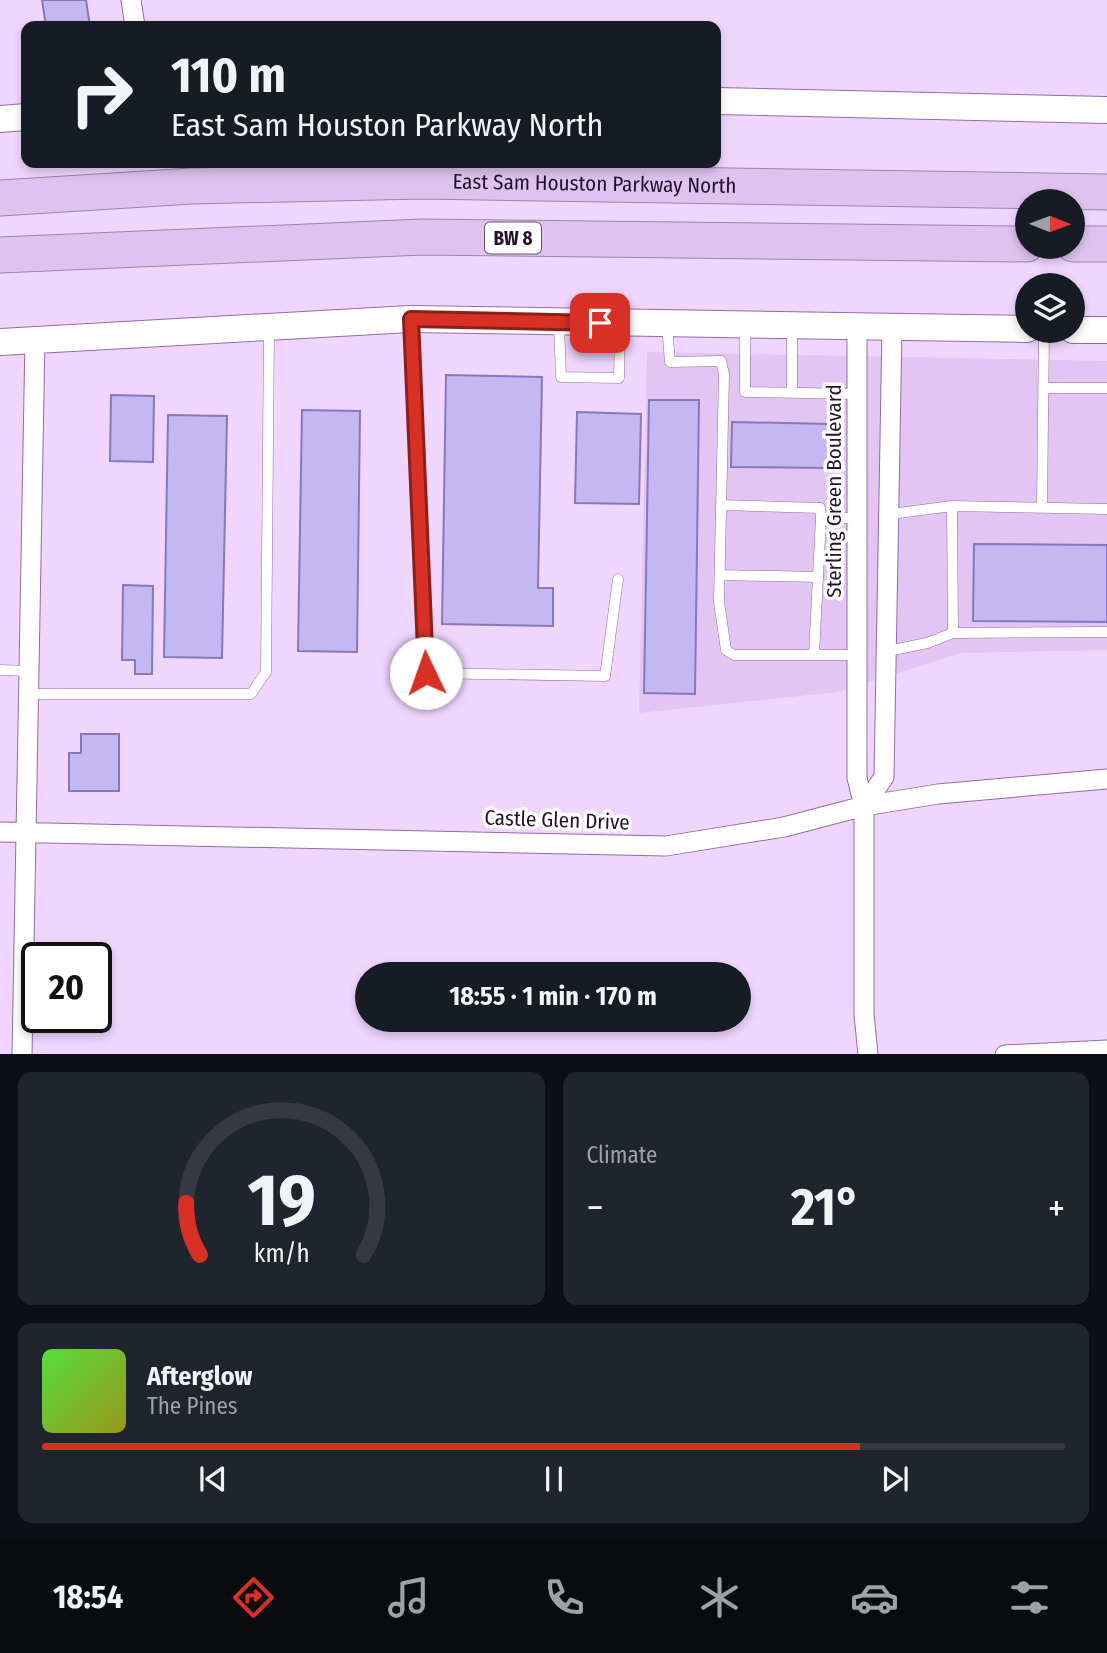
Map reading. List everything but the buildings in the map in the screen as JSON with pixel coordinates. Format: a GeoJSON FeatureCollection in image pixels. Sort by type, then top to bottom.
{"type":"FeatureCollection","features":[{"type":"Feature","properties":{"kind":"highway","name":"East Sam Houston Parkway North"},"geometry":{"type":"LineString","coordinates":[[0,198],[192,187],[422,181],[1107,192]]}},
{"type":"Feature","properties":{"kind":"highway","name":"BW 8"},"geometry":{"type":"LineString","coordinates":[[0,255],[423,237],[1015,244]]}},
{"type":"Feature","properties":{"kind":"highway"},"geometry":{"type":"LineString","coordinates":[[1085,244],[1107,244]]}},
{"type":"Feature","properties":{"kind":"main road"},"geometry":{"type":"LineString","coordinates":[[721,101],[1107,110]]}},
{"type":"Feature","properties":{"kind":"main road"},"geometry":{"type":"LineString","coordinates":[[0,118],[21,117]]}},
{"type":"Feature","properties":{"kind":"main road"},"geometry":{"type":"LineString","coordinates":[[0,342],[411,319],[1015,329]]}},
{"type":"Feature","properties":{"kind":"main road"},"geometry":{"type":"LineString","coordinates":[[1085,330],[1107,330]]}},
{"type":"Feature","properties":{"kind":"street"},"geometry":{"type":"LineString","coordinates":[[131,0],[134,21]]}},
{"type":"Feature","properties":{"kind":"street","name":"Sterling Green Boulevard"},"geometry":{"type":"LineString","coordinates":[[857,328],[856,778],[864,806],[864,1014],[867,1054]]}},
{"type":"Feature","properties":{"kind":"street"},"geometry":{"type":"LineString","coordinates":[[864,806],[884,777],[891,514],[892,328]]}},
{"type":"Feature","properties":{"kind":"street"},"geometry":{"type":"LineString","coordinates":[[22,1054],[35,338]]}},
{"type":"Feature","properties":{"kind":"street"},"geometry":{"type":"LineString","coordinates":[[857,655],[888,652]]}},
{"type":"Feature","properties":{"kind":"street","name":"Castle Glen Drive"},"geometry":{"type":"LineString","coordinates":[[0,832],[666,846],[784,827],[864,806],[937,794],[1107,779]]}},
{"type":"Feature","properties":{"kind":"street"},"geometry":{"type":"LineString","coordinates":[[1030,1054],[1107,1051]]}},
{"type":"Feature","properties":{"kind":"lane"},"geometry":{"type":"LineString","coordinates":[[411,319],[426,673],[605,676],[618,579]]}},
{"type":"Feature","properties":{"kind":"lane"},"geometry":{"type":"LineString","coordinates":[[559,322],[561,377],[619,378],[620,323]]}},
{"type":"Feature","properties":{"kind":"lane"},"geometry":{"type":"LineString","coordinates":[[667,324],[670,362],[720,361],[724,374],[719,602],[726,650],[734,655],[857,655]]}},
{"type":"Feature","properties":{"kind":"lane"},"geometry":{"type":"LineString","coordinates":[[745,326],[745,392],[857,394]]}},
{"type":"Feature","properties":{"kind":"lane"},"geometry":{"type":"LineString","coordinates":[[29,694],[251,694],[266,672],[269,327]]}},
{"type":"Feature","properties":{"kind":"lane"},"geometry":{"type":"LineString","coordinates":[[792,327],[792,393]]}},
{"type":"Feature","properties":{"kind":"lane"},"geometry":{"type":"LineString","coordinates":[[1042,508],[1044,343]]}},
{"type":"Feature","properties":{"kind":"lane"},"geometry":{"type":"LineString","coordinates":[[1043,388],[1107,388]]}},
{"type":"Feature","properties":{"kind":"lane"},"geometry":{"type":"LineString","coordinates":[[721,505],[820,508],[814,655]]}},
{"type":"Feature","properties":{"kind":"lane"},"geometry":{"type":"LineString","coordinates":[[952,506],[953,633]]}},
{"type":"Feature","properties":{"kind":"lane"},"geometry":{"type":"LineString","coordinates":[[891,514],[952,506],[1107,509]]}},
{"type":"Feature","properties":{"kind":"lane"},"geometry":{"type":"LineString","coordinates":[[821,518],[857,518]]}},
{"type":"Feature","properties":{"kind":"lane"},"geometry":{"type":"LineString","coordinates":[[720,575],[818,577]]}},
{"type":"Feature","properties":{"kind":"lane"},"geometry":{"type":"LineString","coordinates":[[888,652],[927,643],[953,633],[1107,632]]}},
{"type":"Feature","properties":{"kind":"lane"},"geometry":{"type":"LineString","coordinates":[[0,670],[30,671]]}},
{"type":"Feature","properties":{"kind":"shaded area"},"geometry":{"type":"Polygon","coordinates":[[[647,352],[1107,361],[1107,650],[961,653],[838,692],[639,713],[647,352]]]}},
{"type":"Feature","properties":{"kind":"route"},"geometry":{"type":"LineString","coordinates":[[426,673],[411,319],[600,323]]}}]}
